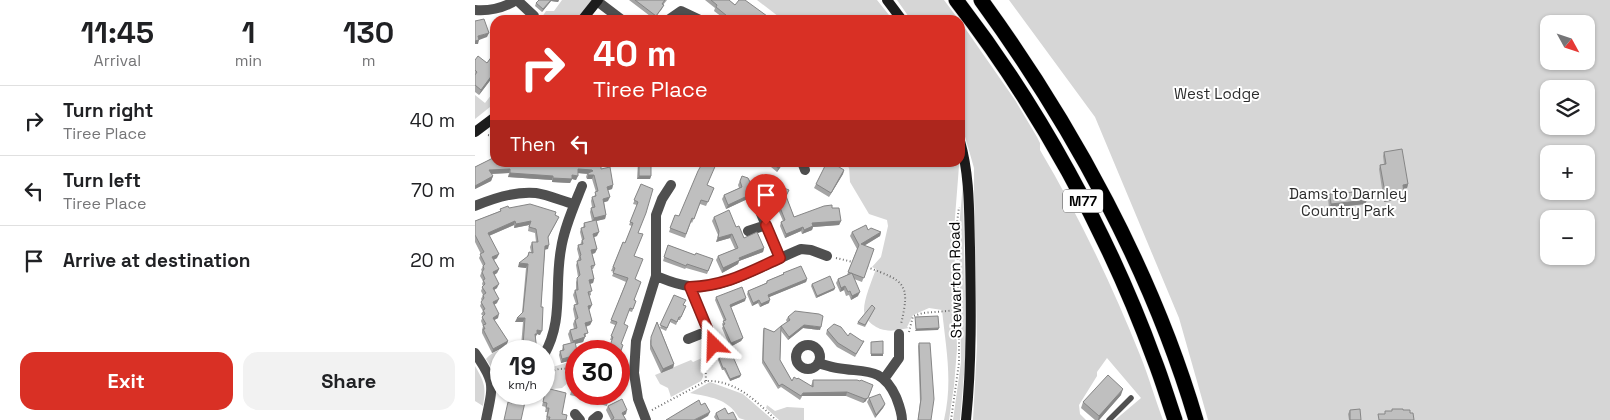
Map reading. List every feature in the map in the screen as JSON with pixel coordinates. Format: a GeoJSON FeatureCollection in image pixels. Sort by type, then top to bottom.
{"type":"FeatureCollection","features":[{"type":"Feature","properties":{"kind":"highway","name":"M77"},"geometry":{"type":"LineString","coordinates":[[956,0],[978,29],[1032,110],[1083,201],[1119,273],[1151,350],[1175,420]]}},
{"type":"Feature","properties":{"kind":"highway","name":"M77"},"geometry":{"type":"LineString","coordinates":[[981,0],[1034,76],[1092,175],[1145,284],[1196,420]]}},
{"type":"Feature","properties":{"kind":"main road"},"geometry":{"type":"LineString","coordinates":[[887,0],[898,15]]}},
{"type":"Feature","properties":{"kind":"main road"},"geometry":{"type":"LineString","coordinates":[[586,15],[597,1]]}},
{"type":"Feature","properties":{"kind":"main road"},"geometry":{"type":"LineString","coordinates":[[475,132],[490,121]]}},
{"type":"Feature","properties":{"kind":"main road","name":"Stewarton Road"},"geometry":{"type":"LineString","coordinates":[[965,163],[968,188],[971,353],[966,420]]}},
{"type":"Feature","properties":{"kind":"street"},"geometry":{"type":"LineString","coordinates":[[475,10],[490,10],[509,5],[516,0],[533,15]]}},
{"type":"Feature","properties":{"kind":"street"},"geometry":{"type":"LineString","coordinates":[[675,15],[681,11],[685,0]]}},
{"type":"Feature","properties":{"kind":"street"},"geometry":{"type":"LineString","coordinates":[[597,1],[615,15]]}},
{"type":"Feature","properties":{"kind":"street"},"geometry":{"type":"LineString","coordinates":[[681,11],[689,15]]}},
{"type":"Feature","properties":{"kind":"street"},"geometry":{"type":"LineString","coordinates":[[645,417],[638,399],[635,373],[636,341],[656,276],[657,215],[662,199],[671,184]]}},
{"type":"Feature","properties":{"kind":"street"},"geometry":{"type":"LineString","coordinates":[[552,340],[558,310],[557,277],[561,247],[574,204],[582,186]]}},
{"type":"Feature","properties":{"kind":"street"},"geometry":{"type":"LineString","coordinates":[[475,206],[493,198],[516,194],[536,194],[574,204]]}},
{"type":"Feature","properties":{"kind":"street"},"geometry":{"type":"LineString","coordinates":[[759,209],[780,258]]}},
{"type":"Feature","properties":{"kind":"street"},"geometry":{"type":"LineString","coordinates":[[748,231],[766,225]]}},
{"type":"Feature","properties":{"kind":"street"},"geometry":{"type":"LineString","coordinates":[[656,276],[690,287],[706,286],[730,281],[801,249],[811,250],[827,256]]}},
{"type":"Feature","properties":{"kind":"street"},"geometry":{"type":"LineString","coordinates":[[690,287],[714,345]]}},
{"type":"Feature","properties":{"kind":"street"},"geometry":{"type":"LineString","coordinates":[[688,339],[708,331]]}},
{"type":"Feature","properties":{"kind":"street"},"geometry":{"type":"LineString","coordinates":[[884,379],[899,358],[904,335]]}},
{"type":"Feature","properties":{"kind":"street"},"geometry":{"type":"LineString","coordinates":[[475,353],[490,375]]}},
{"type":"Feature","properties":{"kind":"street"},"geometry":{"type":"LineString","coordinates":[[818,363],[839,369],[866,370],[884,379],[894,393],[902,414],[902,420]]}},
{"type":"Feature","properties":{"kind":"street"},"geometry":{"type":"LineString","coordinates":[[486,420],[491,405]]}},
{"type":"Feature","properties":{"kind":"lane"},"geometry":{"type":"LineString","coordinates":[[1109,420],[1131,398]]}},
{"type":"Feature","properties":{"kind":"path"},"geometry":{"type":"LineString","coordinates":[[951,420],[959,363],[957,223],[959,203]]}},
{"type":"Feature","properties":{"kind":"path"},"geometry":{"type":"LineString","coordinates":[[827,256],[855,263]]}},
{"type":"Feature","properties":{"kind":"path"},"geometry":{"type":"LineString","coordinates":[[864,266],[890,276],[902,284],[906,296],[904,335]]}},
{"type":"Feature","properties":{"kind":"path"},"geometry":{"type":"LineString","coordinates":[[904,335],[909,328],[913,316],[931,312],[959,310]]}},
{"type":"Feature","properties":{"kind":"path"},"geometry":{"type":"LineString","coordinates":[[706,381],[705,355],[714,345]]}},
{"type":"Feature","properties":{"kind":"path"},"geometry":{"type":"LineString","coordinates":[[645,417],[706,381],[715,381],[746,392],[776,420]]}},
{"type":"Feature","properties":{"kind":"green space"},"geometry":{"type":"Polygon","coordinates":[[[562,0],[592,0],[580,15],[543,15],[546,11],[554,11],[562,0]]]}},
{"type":"Feature","properties":{"kind":"green space"},"geometry":{"type":"Polygon","coordinates":[[[757,0],[877,0],[889,15],[776,15],[757,0]]]}},
{"type":"Feature","properties":{"kind":"green space"},"geometry":{"type":"Polygon","coordinates":[[[897,0],[944,0],[955,15],[908,15],[897,0]]]}},
{"type":"Feature","properties":{"kind":"green space","name":"Dams to Darnley Country Park"},"geometry":{"type":"Polygon","coordinates":[[[1009,0],[1610,0],[1610,420],[1208,420],[1179,318],[1095,117],[1009,0]]]}},
{"type":"Feature","properties":{"kind":"green space"},"geometry":{"type":"Polygon","coordinates":[[[965,28],[1015,100],[1037,137],[1040,143],[1040,150],[1081,225],[1118,303],[1143,363],[1163,420],[1115,420],[1141,398],[1107,358],[1079,405],[1080,414],[1086,420],[973,420],[977,346],[974,168],[965,136],[965,28]]]}},
{"type":"Feature","properties":{"kind":"green space"},"geometry":{"type":"Polygon","coordinates":[[[475,95],[485,103],[490,96],[490,107],[475,119],[475,95]]]}},
{"type":"Feature","properties":{"kind":"green space"},"geometry":{"type":"Polygon","coordinates":[[[959,167],[954,230],[957,349],[949,420],[944,420],[947,406],[948,378],[942,310],[929,308],[913,315],[907,327],[909,328],[891,331],[874,326],[866,317],[864,310],[865,300],[876,269],[872,267],[881,257],[888,226],[887,220],[869,214],[850,182],[849,168],[959,167]]]}},
{"type":"Feature","properties":{"kind":"green space"},"geometry":{"type":"Polygon","coordinates":[[[963,183],[966,351],[960,420],[953,420],[961,362],[959,228],[963,183]]]}},
{"type":"Feature","properties":{"kind":"green space"},"geometry":{"type":"Polygon","coordinates":[[[490,356],[490,365],[486,359],[490,356]]]}},
{"type":"Feature","properties":{"kind":"green space"},"geometry":{"type":"Polygon","coordinates":[[[702,358],[703,377],[701,381],[671,397],[668,388],[660,384],[655,375],[691,360],[693,362],[702,358]]]}},
{"type":"Feature","properties":{"kind":"green space"},"geometry":{"type":"Polygon","coordinates":[[[565,363],[565,385],[562,388],[555,389],[555,366],[565,363]]]}},
{"type":"Feature","properties":{"kind":"green space"},"geometry":{"type":"Polygon","coordinates":[[[475,366],[484,385],[483,406],[475,401],[475,366]]]}},
{"type":"Feature","properties":{"kind":"green space"},"geometry":{"type":"Polygon","coordinates":[[[710,382],[743,394],[773,420],[745,420],[739,418],[735,411],[724,402],[711,397],[690,393],[710,382]]]}},
{"type":"Feature","properties":{"kind":"green space"},"geometry":{"type":"Polygon","coordinates":[[[767,405],[775,411],[787,407],[804,408],[804,420],[779,420],[766,408],[767,405]]]}},
{"type":"Feature","properties":{"kind":"building"},"geometry":{"type":"Polygon","coordinates":[[[539,0],[551,0],[543,9],[536,3],[539,0]]]}},
{"type":"Feature","properties":{"kind":"building"},"geometry":{"type":"Polygon","coordinates":[[[635,0],[665,0],[662,4],[664,5],[655,15],[635,0]]]}},
{"type":"Feature","properties":{"kind":"building"},"geometry":{"type":"Polygon","coordinates":[[[711,0],[729,0],[735,5],[739,0],[745,0],[766,15],[726,15],[716,7],[717,5],[711,0]]]}},
{"type":"Feature","properties":{"kind":"building"},"geometry":{"type":"Polygon","coordinates":[[[484,19],[489,33],[478,36],[479,40],[475,41],[475,21],[484,19]]]}},
{"type":"Feature","properties":{"kind":"building"},"geometry":{"type":"Polygon","coordinates":[[[478,56],[487,63],[490,59],[490,78],[481,90],[475,85],[475,75],[477,72],[475,70],[475,60],[478,56]]]}},
{"type":"Feature","properties":{"kind":"building"},"geometry":{"type":"Polygon","coordinates":[[[1402,149],[1408,184],[1403,185],[1404,195],[1386,198],[1380,165],[1386,164],[1384,152],[1402,149]]]}},
{"type":"Feature","properties":{"kind":"building"},"geometry":{"type":"Polygon","coordinates":[[[490,160],[490,167],[601,167],[601,169],[610,167],[613,185],[607,187],[610,197],[603,199],[606,215],[594,218],[591,208],[595,207],[592,197],[596,196],[595,192],[598,191],[594,175],[588,175],[592,170],[578,169],[578,176],[572,175],[572,179],[510,173],[510,169],[489,170],[493,176],[475,186],[475,167],[490,160]]]}},
{"type":"Feature","properties":{"kind":"building"},"geometry":{"type":"Polygon","coordinates":[[[639,167],[651,167],[651,176],[639,176],[639,167]]]}},
{"type":"Feature","properties":{"kind":"building"},"geometry":{"type":"Polygon","coordinates":[[[700,167],[715,167],[707,185],[714,188],[708,202],[701,200],[686,234],[670,228],[675,215],[679,216],[700,167]]]}},
{"type":"Feature","properties":{"kind":"building"},"geometry":{"type":"Polygon","coordinates":[[[824,167],[839,167],[844,170],[831,193],[816,184],[824,167]]]}},
{"type":"Feature","properties":{"kind":"building"},"geometry":{"type":"Polygon","coordinates":[[[742,176],[748,178],[751,184],[754,183],[758,191],[728,205],[724,195],[742,187],[740,181],[742,176]]]}},
{"type":"Feature","properties":{"kind":"building"},"geometry":{"type":"Polygon","coordinates":[[[641,184],[653,189],[638,233],[643,234],[634,256],[643,259],[635,279],[641,282],[634,300],[636,301],[633,309],[630,308],[624,324],[628,326],[623,340],[612,340],[613,337],[611,336],[617,322],[611,320],[628,278],[613,273],[615,268],[613,267],[633,223],[630,222],[638,202],[634,200],[641,184]]]}},
{"type":"Feature","properties":{"kind":"building"},"geometry":{"type":"Polygon","coordinates":[[[778,184],[781,189],[789,190],[786,196],[794,217],[832,205],[832,208],[839,208],[841,221],[812,223],[813,226],[804,230],[803,227],[786,234],[781,222],[785,220],[772,187],[778,184]]]}},
{"type":"Feature","properties":{"kind":"building"},"geometry":{"type":"Polygon","coordinates":[[[1366,191],[1367,200],[1331,204],[1330,194],[1366,191]]]}},
{"type":"Feature","properties":{"kind":"building"},"geometry":{"type":"Polygon","coordinates":[[[530,204],[556,212],[555,215],[559,217],[548,237],[549,245],[545,246],[541,307],[543,307],[542,331],[537,330],[536,340],[523,340],[525,318],[517,318],[523,312],[528,264],[519,263],[528,256],[529,252],[533,253],[532,242],[538,242],[536,229],[529,227],[531,221],[516,224],[515,221],[488,233],[499,254],[492,257],[499,269],[493,272],[499,284],[493,288],[499,299],[493,302],[499,314],[493,318],[507,340],[490,340],[490,343],[483,329],[485,329],[483,325],[486,324],[482,317],[485,314],[483,310],[485,309],[481,302],[484,298],[483,295],[486,293],[482,287],[485,284],[482,272],[485,264],[480,254],[484,252],[475,235],[475,221],[501,211],[500,209],[508,206],[509,208],[530,204]]]}},
{"type":"Feature","properties":{"kind":"building"},"geometry":{"type":"Polygon","coordinates":[[[729,210],[736,227],[739,226],[744,238],[757,232],[764,248],[739,258],[740,260],[723,268],[718,256],[738,248],[732,234],[718,238],[719,231],[714,217],[729,210]]]}},
{"type":"Feature","properties":{"kind":"building"},"geometry":{"type":"Polygon","coordinates":[[[596,220],[599,232],[593,234],[597,249],[591,250],[595,265],[591,266],[594,279],[589,280],[592,291],[588,292],[592,305],[588,306],[592,321],[585,323],[588,333],[584,334],[585,337],[573,340],[570,330],[577,328],[575,320],[578,318],[574,305],[578,304],[575,290],[578,290],[577,278],[580,275],[577,261],[581,260],[578,245],[583,244],[582,240],[584,239],[581,228],[585,227],[584,223],[596,220]]]}},
{"type":"Feature","properties":{"kind":"building"},"geometry":{"type":"Polygon","coordinates":[[[866,225],[868,230],[871,228],[881,232],[861,244],[874,249],[864,278],[848,272],[859,245],[852,232],[866,225]]]}},
{"type":"Feature","properties":{"kind":"building"},"geometry":{"type":"Polygon","coordinates":[[[668,245],[695,255],[696,253],[713,259],[708,271],[687,264],[686,266],[664,257],[668,245]]]}},
{"type":"Feature","properties":{"kind":"building"},"geometry":{"type":"Polygon","coordinates":[[[801,266],[807,279],[768,295],[770,300],[761,304],[759,300],[753,303],[748,291],[801,266]]]}},
{"type":"Feature","properties":{"kind":"building"},"geometry":{"type":"Polygon","coordinates":[[[852,273],[860,292],[852,296],[845,286],[841,288],[838,279],[852,273]]]}},
{"type":"Feature","properties":{"kind":"building"},"geometry":{"type":"Polygon","coordinates":[[[830,276],[835,288],[817,296],[812,284],[830,276]]]}},
{"type":"Feature","properties":{"kind":"building"},"geometry":{"type":"Polygon","coordinates":[[[742,287],[746,298],[730,305],[743,338],[731,343],[723,325],[725,324],[723,321],[726,320],[716,297],[742,287]]]}},
{"type":"Feature","properties":{"kind":"building"},"geometry":{"type":"Polygon","coordinates":[[[674,295],[686,300],[683,305],[686,306],[677,322],[671,319],[667,328],[660,325],[674,295]]]}},
{"type":"Feature","properties":{"kind":"building"},"geometry":{"type":"Polygon","coordinates":[[[872,305],[875,308],[865,325],[858,322],[872,305]]]}},
{"type":"Feature","properties":{"kind":"building"},"geometry":{"type":"Polygon","coordinates":[[[795,311],[823,316],[821,327],[804,325],[789,337],[781,326],[790,320],[788,317],[795,311]]]}},
{"type":"Feature","properties":{"kind":"building"},"geometry":{"type":"Polygon","coordinates":[[[938,316],[939,328],[916,329],[915,317],[938,316]]]}},
{"type":"Feature","properties":{"kind":"building"},"geometry":{"type":"Polygon","coordinates":[[[657,322],[674,364],[663,369],[651,345],[651,337],[657,322]]]}},
{"type":"Feature","properties":{"kind":"building"},"geometry":{"type":"Polygon","coordinates":[[[834,324],[841,327],[848,336],[850,333],[864,341],[856,354],[838,343],[827,330],[834,324]]]}},
{"type":"Feature","properties":{"kind":"building"},"geometry":{"type":"Polygon","coordinates":[[[781,326],[780,360],[792,381],[794,377],[798,378],[813,387],[813,380],[861,380],[873,385],[868,398],[865,399],[847,392],[803,393],[801,396],[782,384],[779,386],[763,360],[764,328],[774,332],[781,326]]]}},
{"type":"Feature","properties":{"kind":"building"},"geometry":{"type":"Polygon","coordinates":[[[883,341],[883,354],[871,354],[871,342],[883,341]]]}},
{"type":"Feature","properties":{"kind":"building"},"geometry":{"type":"Polygon","coordinates":[[[919,343],[930,343],[934,399],[931,420],[918,420],[921,399],[919,343]]]}},
{"type":"Feature","properties":{"kind":"building"},"geometry":{"type":"Polygon","coordinates":[[[565,344],[565,358],[562,359],[560,351],[564,350],[563,345],[565,344]]]}},
{"type":"Feature","properties":{"kind":"building"},"geometry":{"type":"Polygon","coordinates":[[[730,350],[741,375],[730,379],[725,368],[723,368],[719,354],[730,350]]]}},
{"type":"Feature","properties":{"kind":"building"},"geometry":{"type":"Polygon","coordinates":[[[1108,375],[1123,389],[1099,416],[1083,402],[1108,375]]]}},
{"type":"Feature","properties":{"kind":"building"},"geometry":{"type":"Polygon","coordinates":[[[555,390],[565,393],[562,414],[567,415],[566,420],[549,420],[550,417],[547,417],[549,408],[546,408],[547,405],[555,405],[555,390]]]}},
{"type":"Feature","properties":{"kind":"building"},"geometry":{"type":"Polygon","coordinates":[[[880,394],[885,404],[876,415],[869,398],[880,394]]]}},
{"type":"Feature","properties":{"kind":"building"},"geometry":{"type":"Polygon","coordinates":[[[699,400],[701,405],[705,403],[710,412],[694,420],[666,420],[699,400]]]}},
{"type":"Feature","properties":{"kind":"building"},"geometry":{"type":"Polygon","coordinates":[[[507,405],[524,405],[521,420],[504,420],[507,405]]]}},
{"type":"Feature","properties":{"kind":"building"},"geometry":{"type":"Polygon","coordinates":[[[625,405],[627,410],[622,413],[626,420],[611,420],[614,418],[608,406],[625,405]]]}},
{"type":"Feature","properties":{"kind":"building"},"geometry":{"type":"Polygon","coordinates":[[[725,408],[728,414],[733,412],[737,420],[719,420],[716,413],[725,408]]]}},
{"type":"Feature","properties":{"kind":"building"},"geometry":{"type":"Polygon","coordinates":[[[1360,409],[1361,420],[1350,420],[1350,410],[1360,409]]]}},
{"type":"Feature","properties":{"kind":"building"},"geometry":{"type":"Polygon","coordinates":[[[1392,409],[1410,410],[1410,413],[1413,413],[1414,420],[1379,420],[1378,414],[1385,414],[1385,411],[1392,411],[1392,409]]]}},
{"type":"Feature","properties":{"kind":"route"},"geometry":{"type":"LineString","coordinates":[[714,345],[690,287],[730,281],[780,258],[766,225]]}},
{"type":"Feature","properties":{"kind":"park label","name":"West Lodge"},"geometry":{"type":"Point","coordinates":[1217,93]}}]}
